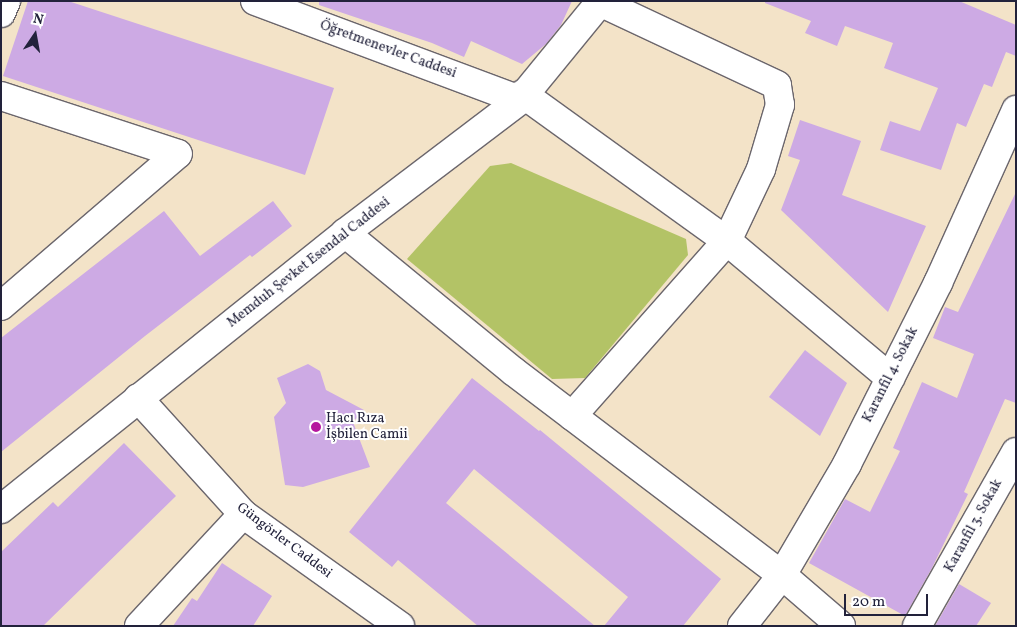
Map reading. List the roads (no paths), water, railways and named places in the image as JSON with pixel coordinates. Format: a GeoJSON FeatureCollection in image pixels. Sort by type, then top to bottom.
{"type":"FeatureCollection","features":[{"type":"Feature","properties":{"kind":"street"},"geometry":{"type":"LineString","coordinates":[[1,13],[6,1]]}},
{"type":"Feature","properties":{"kind":"street","name":"Öğretmenevler Caddesi"},"geometry":{"type":"LineString","coordinates":[[255,1],[522,97],[727,241],[890,378]]}},
{"type":"Feature","properties":{"kind":"street"},"geometry":{"type":"LineString","coordinates":[[572,416],[727,241],[761,169],[780,105],[777,85],[601,2]]}},
{"type":"Feature","properties":{"kind":"street","name":"Memduh Şevket Esendal Caddesi"},"geometry":{"type":"LineString","coordinates":[[1,509],[345,233],[522,97],[601,2]]}},
{"type":"Feature","properties":{"kind":"street"},"geometry":{"type":"LineString","coordinates":[[1,96],[178,154],[1,306]]}},
{"type":"Feature","properties":{"kind":"street","name":"Karanfil 4. Sokak"},"geometry":{"type":"LineString","coordinates":[[742,626],[782,575],[847,464],[938,283],[1016,110]]}},
{"type":"Feature","properties":{"kind":"street"},"geometry":{"type":"LineString","coordinates":[[345,233],[513,371],[782,575],[841,626]]}},
{"type":"Feature","properties":{"kind":"street","name":"Güngörler Caddesi"},"geometry":{"type":"LineString","coordinates":[[138,398],[243,514],[400,626]]}},
{"type":"Feature","properties":{"kind":"street","name":"Karanfil 3. Sokak"},"geometry":{"type":"LineString","coordinates":[[917,626],[1016,452]]}},
{"type":"Feature","properties":{"kind":"street"},"geometry":{"type":"LineString","coordinates":[[139,626],[243,514]]}},
{"type":"Feature","properties":{"kind":"place","name":"Hacı Rıza İşbilen Camii"},"geometry":{"type":"Point","coordinates":[316,427]}}]}
